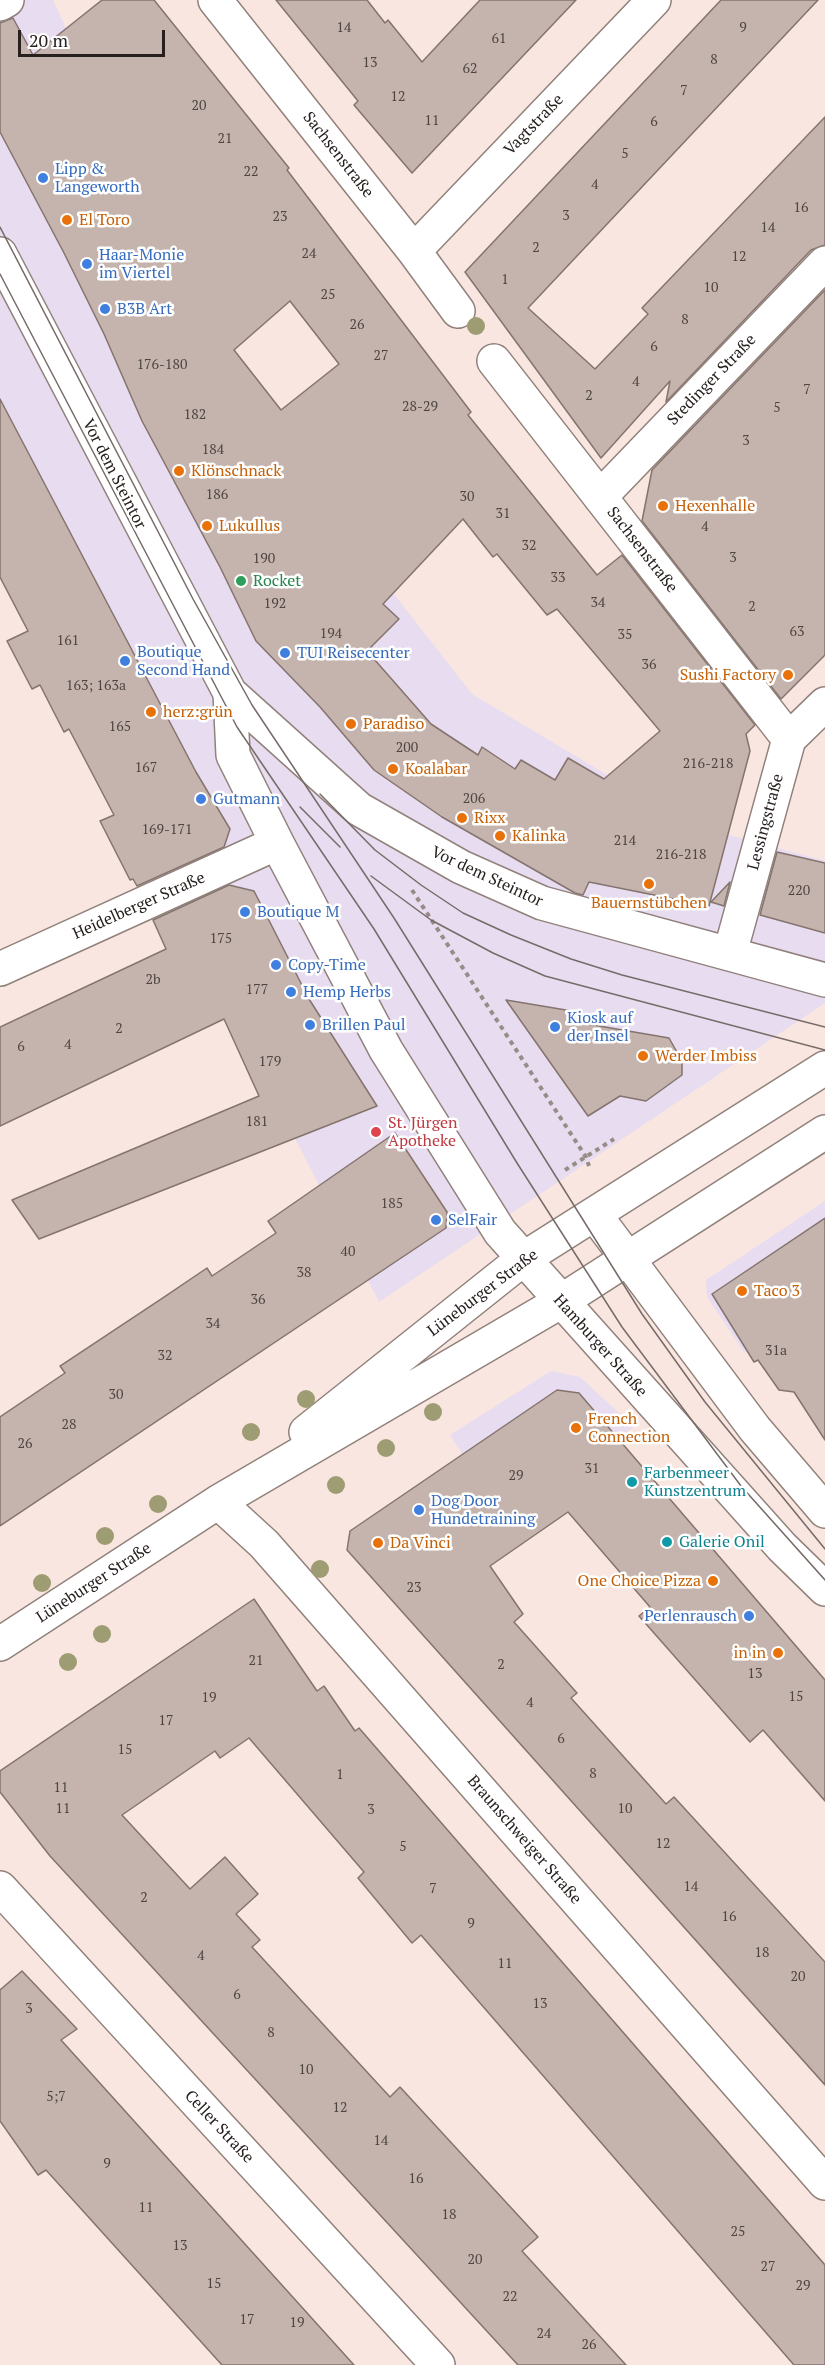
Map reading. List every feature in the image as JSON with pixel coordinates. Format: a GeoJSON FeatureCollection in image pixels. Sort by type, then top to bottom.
{"type":"FeatureCollection","features":[{"type":"Feature","properties":{"kind":"street"},"geometry":{"type":"LineString","coordinates":[[0,4],[7,0]]}},
{"type":"Feature","properties":{"kind":"street","name":"Sachsenstraße"},"geometry":{"type":"LineString","coordinates":[[216,0],[414,251],[458,311]]}},
{"type":"Feature","properties":{"kind":"street","name":"Vagtstraße"},"geometry":{"type":"LineString","coordinates":[[414,251],[654,0]]}},
{"type":"Feature","properties":{"kind":"street","name":"Vor dem Steintor"},"geometry":{"type":"LineString","coordinates":[[0,254],[9,294],[230,693],[359,809],[461,867],[542,903],[825,980]]}},
{"type":"Feature","properties":{"kind":"street","name":"Stedinger Straße"},"geometry":{"type":"LineString","coordinates":[[600,497],[825,263]]}},
{"type":"Feature","properties":{"kind":"street","name":"Sachsenstraße"},"geometry":{"type":"LineString","coordinates":[[494,361],[789,739]]}},
{"type":"Feature","properties":{"kind":"street","name":"Vor dem Steintor"},"geometry":{"type":"LineString","coordinates":[[230,693],[233,755],[277,843],[386,1050],[488,1215],[523,1259]]}},
{"type":"Feature","properties":{"kind":"street"},"geometry":{"type":"LineString","coordinates":[[789,739],[825,704]]}},
{"type":"Feature","properties":{"kind":"street","name":"Lessingstraße"},"geometry":{"type":"LineString","coordinates":[[730,953],[789,739]]}},
{"type":"Feature","properties":{"kind":"street","name":"Heidelberger Straße"},"geometry":{"type":"LineString","coordinates":[[0,969],[277,843]]}},
{"type":"Feature","properties":{"kind":"street","name":"Lüneburger Straße"},"geometry":{"type":"LineString","coordinates":[[218,1502],[523,1259],[825,1068]]}},
{"type":"Feature","properties":{"kind":"street","name":"Lüneburger Straße"},"geometry":{"type":"LineString","coordinates":[[0,1644],[218,1502],[560,1302],[825,1132]]}},
{"type":"Feature","properties":{"kind":"street"},"geometry":{"type":"LineString","coordinates":[[595,1215],[755,1429],[825,1511]]}},
{"type":"Feature","properties":{"kind":"street","name":"Hamburger Straße"},"geometry":{"type":"LineString","coordinates":[[523,1259],[782,1547],[825,1589]]}},
{"type":"Feature","properties":{"kind":"street","name":"Braunschweiger Straße"},"geometry":{"type":"LineString","coordinates":[[218,1502],[264,1544],[825,2183]]}},
{"type":"Feature","properties":{"kind":"street","name":"Celler Straße"},"geometry":{"type":"LineString","coordinates":[[0,1888],[438,2365]]}},
{"type":"Feature","properties":{"kind":"path"},"geometry":{"type":"LineString","coordinates":[[407,884],[586,1157],[595,1215]]}},
{"type":"Feature","properties":{"kind":"path"},"geometry":{"type":"LineString","coordinates":[[565,1170],[614,1139]]}},
{"type":"Feature","properties":{"kind":"shaded area"},"geometry":{"type":"Polygon","coordinates":[[[0,0],[53,0],[227,380],[472,694],[689,824],[825,861],[825,1003],[379,1302],[0,563],[0,0]]]}},
{"type":"Feature","properties":{"kind":"shaded area"},"geometry":{"type":"Polygon","coordinates":[[[825,1201],[825,1297],[744,1352],[707,1297],[706,1280],[825,1201]]]}},
{"type":"Feature","properties":{"kind":"shaded area"},"geometry":{"type":"Polygon","coordinates":[[[551,1371],[580,1377],[634,1427],[503,1517],[450,1435],[551,1371]]]}},
{"type":"Feature","properties":{"kind":"building"},"geometry":{"type":"Polygon","coordinates":[[[102,0],[154,0],[289,168],[287,170],[471,412],[468,415],[597,575],[622,555],[755,725],[746,734],[750,751],[709,906],[589,882],[583,895],[575,893],[442,817],[374,770],[320,707],[256,641],[220,567],[142,421],[104,334],[0,132],[0,23],[13,18],[33,55],[102,0]],[[290,301],[234,350],[281,410],[339,364],[290,301]],[[463,519],[383,604],[399,619],[367,651],[431,724],[478,755],[482,747],[515,769],[521,760],[555,780],[568,758],[604,779],[660,731],[557,609],[547,615],[497,554],[493,557],[463,519]]]}},
{"type":"Feature","properties":{"kind":"building"},"geometry":{"type":"Polygon","coordinates":[[[276,0],[367,0],[385,23],[388,20],[422,62],[480,0],[576,0],[412,173],[354,105],[358,101],[276,0]]]}},
{"type":"Feature","properties":{"kind":"building"},"geometry":{"type":"Polygon","coordinates":[[[721,0],[818,0],[528,308],[595,369],[648,314],[642,308],[825,117],[825,245],[811,250],[666,402],[670,381],[601,458],[465,272],[721,0]]]}},
{"type":"Feature","properties":{"kind":"building"},"geometry":{"type":"Polygon","coordinates":[[[825,290],[825,655],[781,699],[642,521],[652,470],[825,290]]]}},
{"type":"Feature","properties":{"kind":"building"},"geometry":{"type":"Polygon","coordinates":[[[0,399],[196,772],[230,829],[224,847],[137,886],[133,879],[130,880],[100,821],[114,815],[69,729],[64,732],[40,685],[32,689],[7,641],[28,631],[0,577],[0,399]]]}},
{"type":"Feature","properties":{"kind":"building"},"geometry":{"type":"Polygon","coordinates":[[[777,852],[825,863],[825,933],[760,915],[777,852]]]}},
{"type":"Feature","properties":{"kind":"building"},"geometry":{"type":"Polygon","coordinates":[[[730,882],[724,906],[711,902],[730,882]]]}},
{"type":"Feature","properties":{"kind":"building"},"geometry":{"type":"Polygon","coordinates":[[[229,885],[254,891],[309,999],[377,1106],[39,1239],[12,1200],[259,1096],[224,1019],[0,1126],[0,1027],[166,949],[153,920],[229,885]]]}},
{"type":"Feature","properties":{"kind":"building"},"geometry":{"type":"Polygon","coordinates":[[[506,1000],[578,1012],[576,1022],[669,1038],[682,1061],[682,1075],[646,1101],[620,1096],[588,1116],[506,1000]]]}},
{"type":"Feature","properties":{"kind":"building"},"geometry":{"type":"Polygon","coordinates":[[[395,1133],[447,1212],[446,1228],[0,1526],[0,1417],[65,1373],[60,1366],[207,1268],[212,1276],[276,1233],[268,1221],[395,1133]]]}},
{"type":"Feature","properties":{"kind":"building"},"geometry":{"type":"Polygon","coordinates":[[[825,1218],[825,1440],[794,1392],[779,1390],[758,1360],[754,1362],[712,1294],[825,1218]]]}},
{"type":"Feature","properties":{"kind":"building"},"geometry":{"type":"Polygon","coordinates":[[[557,1390],[579,1393],[825,1680],[825,1801],[763,1730],[750,1742],[639,1616],[650,1607],[568,1512],[490,1566],[523,1614],[514,1622],[577,1693],[571,1698],[666,1804],[674,1797],[825,1962],[825,2085],[347,1550],[350,1531],[557,1390]]]}},
{"type":"Feature","properties":{"kind":"building"},"geometry":{"type":"Polygon","coordinates":[[[254,1599],[317,1691],[324,1686],[355,1731],[359,1728],[825,2265],[825,2365],[794,2365],[421,1935],[412,1943],[358,1878],[364,1872],[249,1738],[220,1758],[215,1751],[122,1815],[190,1889],[225,1857],[258,1894],[236,1914],[260,1940],[252,1947],[390,2097],[400,2087],[538,2237],[522,2251],[626,2365],[518,2365],[50,1856],[0,1792],[0,1771],[254,1599]]]}},
{"type":"Feature","properties":{"kind":"building"},"geometry":{"type":"Polygon","coordinates":[[[22,1971],[77,2029],[61,2040],[354,2365],[222,2365],[46,2170],[38,2175],[0,2121],[0,1990],[22,1971]]]}},
{"type":"Feature","properties":{"kind":"tram line"},"geometry":{"type":"LineString","coordinates":[[0,227],[193,599],[252,705],[394,918],[642,1314],[705,1402],[825,1549]]}},
{"type":"Feature","properties":{"kind":"tram line"},"geometry":{"type":"LineString","coordinates":[[0,274],[237,727],[374,929],[517,1163],[622,1327],[741,1486],[825,1580]]}},
{"type":"Feature","properties":{"kind":"tram line"},"geometry":{"type":"LineString","coordinates":[[320,794],[375,850],[463,913],[571,959],[622,975],[825,1027]]}},
{"type":"Feature","properties":{"kind":"tram line"},"geometry":{"type":"LineString","coordinates":[[300,807],[340,847]]}},
{"type":"Feature","properties":{"kind":"tram line"},"geometry":{"type":"LineString","coordinates":[[371,876],[431,920],[493,953],[545,976],[825,1050]]}},
{"type":"Feature","properties":{"kind":"place","name":"Lipp & Langeworth"},"geometry":{"type":"Point","coordinates":[43,178]}},
{"type":"Feature","properties":{"kind":"place","name":"El Toro"},"geometry":{"type":"Point","coordinates":[67,220]}},
{"type":"Feature","properties":{"kind":"place","name":"Haar-Monie im Viertel"},"geometry":{"type":"Point","coordinates":[87,264]}},
{"type":"Feature","properties":{"kind":"place","name":"B3B Art"},"geometry":{"type":"Point","coordinates":[105,309]}},
{"type":"Feature","properties":{"kind":"place","name":"Klönschnack"},"geometry":{"type":"Point","coordinates":[179,471]}},
{"type":"Feature","properties":{"kind":"place","name":"Hexenhalle"},"geometry":{"type":"Point","coordinates":[663,506]}},
{"type":"Feature","properties":{"kind":"place","name":"Lukullus"},"geometry":{"type":"Point","coordinates":[207,526]}},
{"type":"Feature","properties":{"kind":"place","name":"Rocket"},"geometry":{"type":"Point","coordinates":[241,581]}},
{"type":"Feature","properties":{"kind":"place","name":"TUI Reisecenter"},"geometry":{"type":"Point","coordinates":[285,653]}},
{"type":"Feature","properties":{"kind":"place","name":"Boutique Second Hand"},"geometry":{"type":"Point","coordinates":[125,661]}},
{"type":"Feature","properties":{"kind":"place","name":"Sushi Factory"},"geometry":{"type":"Point","coordinates":[788,675]}},
{"type":"Feature","properties":{"kind":"place","name":"herz:grün"},"geometry":{"type":"Point","coordinates":[151,712]}},
{"type":"Feature","properties":{"kind":"place","name":"Paradiso"},"geometry":{"type":"Point","coordinates":[351,724]}},
{"type":"Feature","properties":{"kind":"place","name":"Koalabar"},"geometry":{"type":"Point","coordinates":[393,769]}},
{"type":"Feature","properties":{"kind":"place","name":"Gutmann"},"geometry":{"type":"Point","coordinates":[201,799]}},
{"type":"Feature","properties":{"kind":"place","name":"Rixx"},"geometry":{"type":"Point","coordinates":[462,818]}},
{"type":"Feature","properties":{"kind":"place","name":"Kalinka"},"geometry":{"type":"Point","coordinates":[500,836]}},
{"type":"Feature","properties":{"kind":"place","name":"Bauernstübchen"},"geometry":{"type":"Point","coordinates":[649,884]}},
{"type":"Feature","properties":{"kind":"place","name":"Boutique M"},"geometry":{"type":"Point","coordinates":[245,912]}},
{"type":"Feature","properties":{"kind":"place","name":"Copy-Time"},"geometry":{"type":"Point","coordinates":[276,965]}},
{"type":"Feature","properties":{"kind":"place","name":"Hemp Herbs"},"geometry":{"type":"Point","coordinates":[291,992]}},
{"type":"Feature","properties":{"kind":"place","name":"Brillen Paul"},"geometry":{"type":"Point","coordinates":[310,1025]}},
{"type":"Feature","properties":{"kind":"place","name":"Kiosk auf der Insel"},"geometry":{"type":"Point","coordinates":[555,1027]}},
{"type":"Feature","properties":{"kind":"place","name":"Werder Imbiss"},"geometry":{"type":"Point","coordinates":[643,1056]}},
{"type":"Feature","properties":{"kind":"place","name":"St. Jürgen Apotheke"},"geometry":{"type":"Point","coordinates":[376,1132]}},
{"type":"Feature","properties":{"kind":"place","name":"SelFair"},"geometry":{"type":"Point","coordinates":[436,1220]}},
{"type":"Feature","properties":{"kind":"place","name":"Taco 3"},"geometry":{"type":"Point","coordinates":[742,1291]}},
{"type":"Feature","properties":{"kind":"place","name":"French Connection"},"geometry":{"type":"Point","coordinates":[576,1428]}},
{"type":"Feature","properties":{"kind":"place","name":"Farbenmeer Kunstzentrum"},"geometry":{"type":"Point","coordinates":[632,1482]}},
{"type":"Feature","properties":{"kind":"place","name":"Dog Door Hundetraining"},"geometry":{"type":"Point","coordinates":[419,1510]}},
{"type":"Feature","properties":{"kind":"place","name":"Galerie Onil"},"geometry":{"type":"Point","coordinates":[667,1542]}},
{"type":"Feature","properties":{"kind":"place","name":"Da Vinci"},"geometry":{"type":"Point","coordinates":[378,1543]}},
{"type":"Feature","properties":{"kind":"place","name":"One Choice Pizza"},"geometry":{"type":"Point","coordinates":[713,1581]}},
{"type":"Feature","properties":{"kind":"place","name":"Perlenrausch"},"geometry":{"type":"Point","coordinates":[749,1616]}},
{"type":"Feature","properties":{"kind":"place","name":"in in"},"geometry":{"type":"Point","coordinates":[778,1653]}}]}
